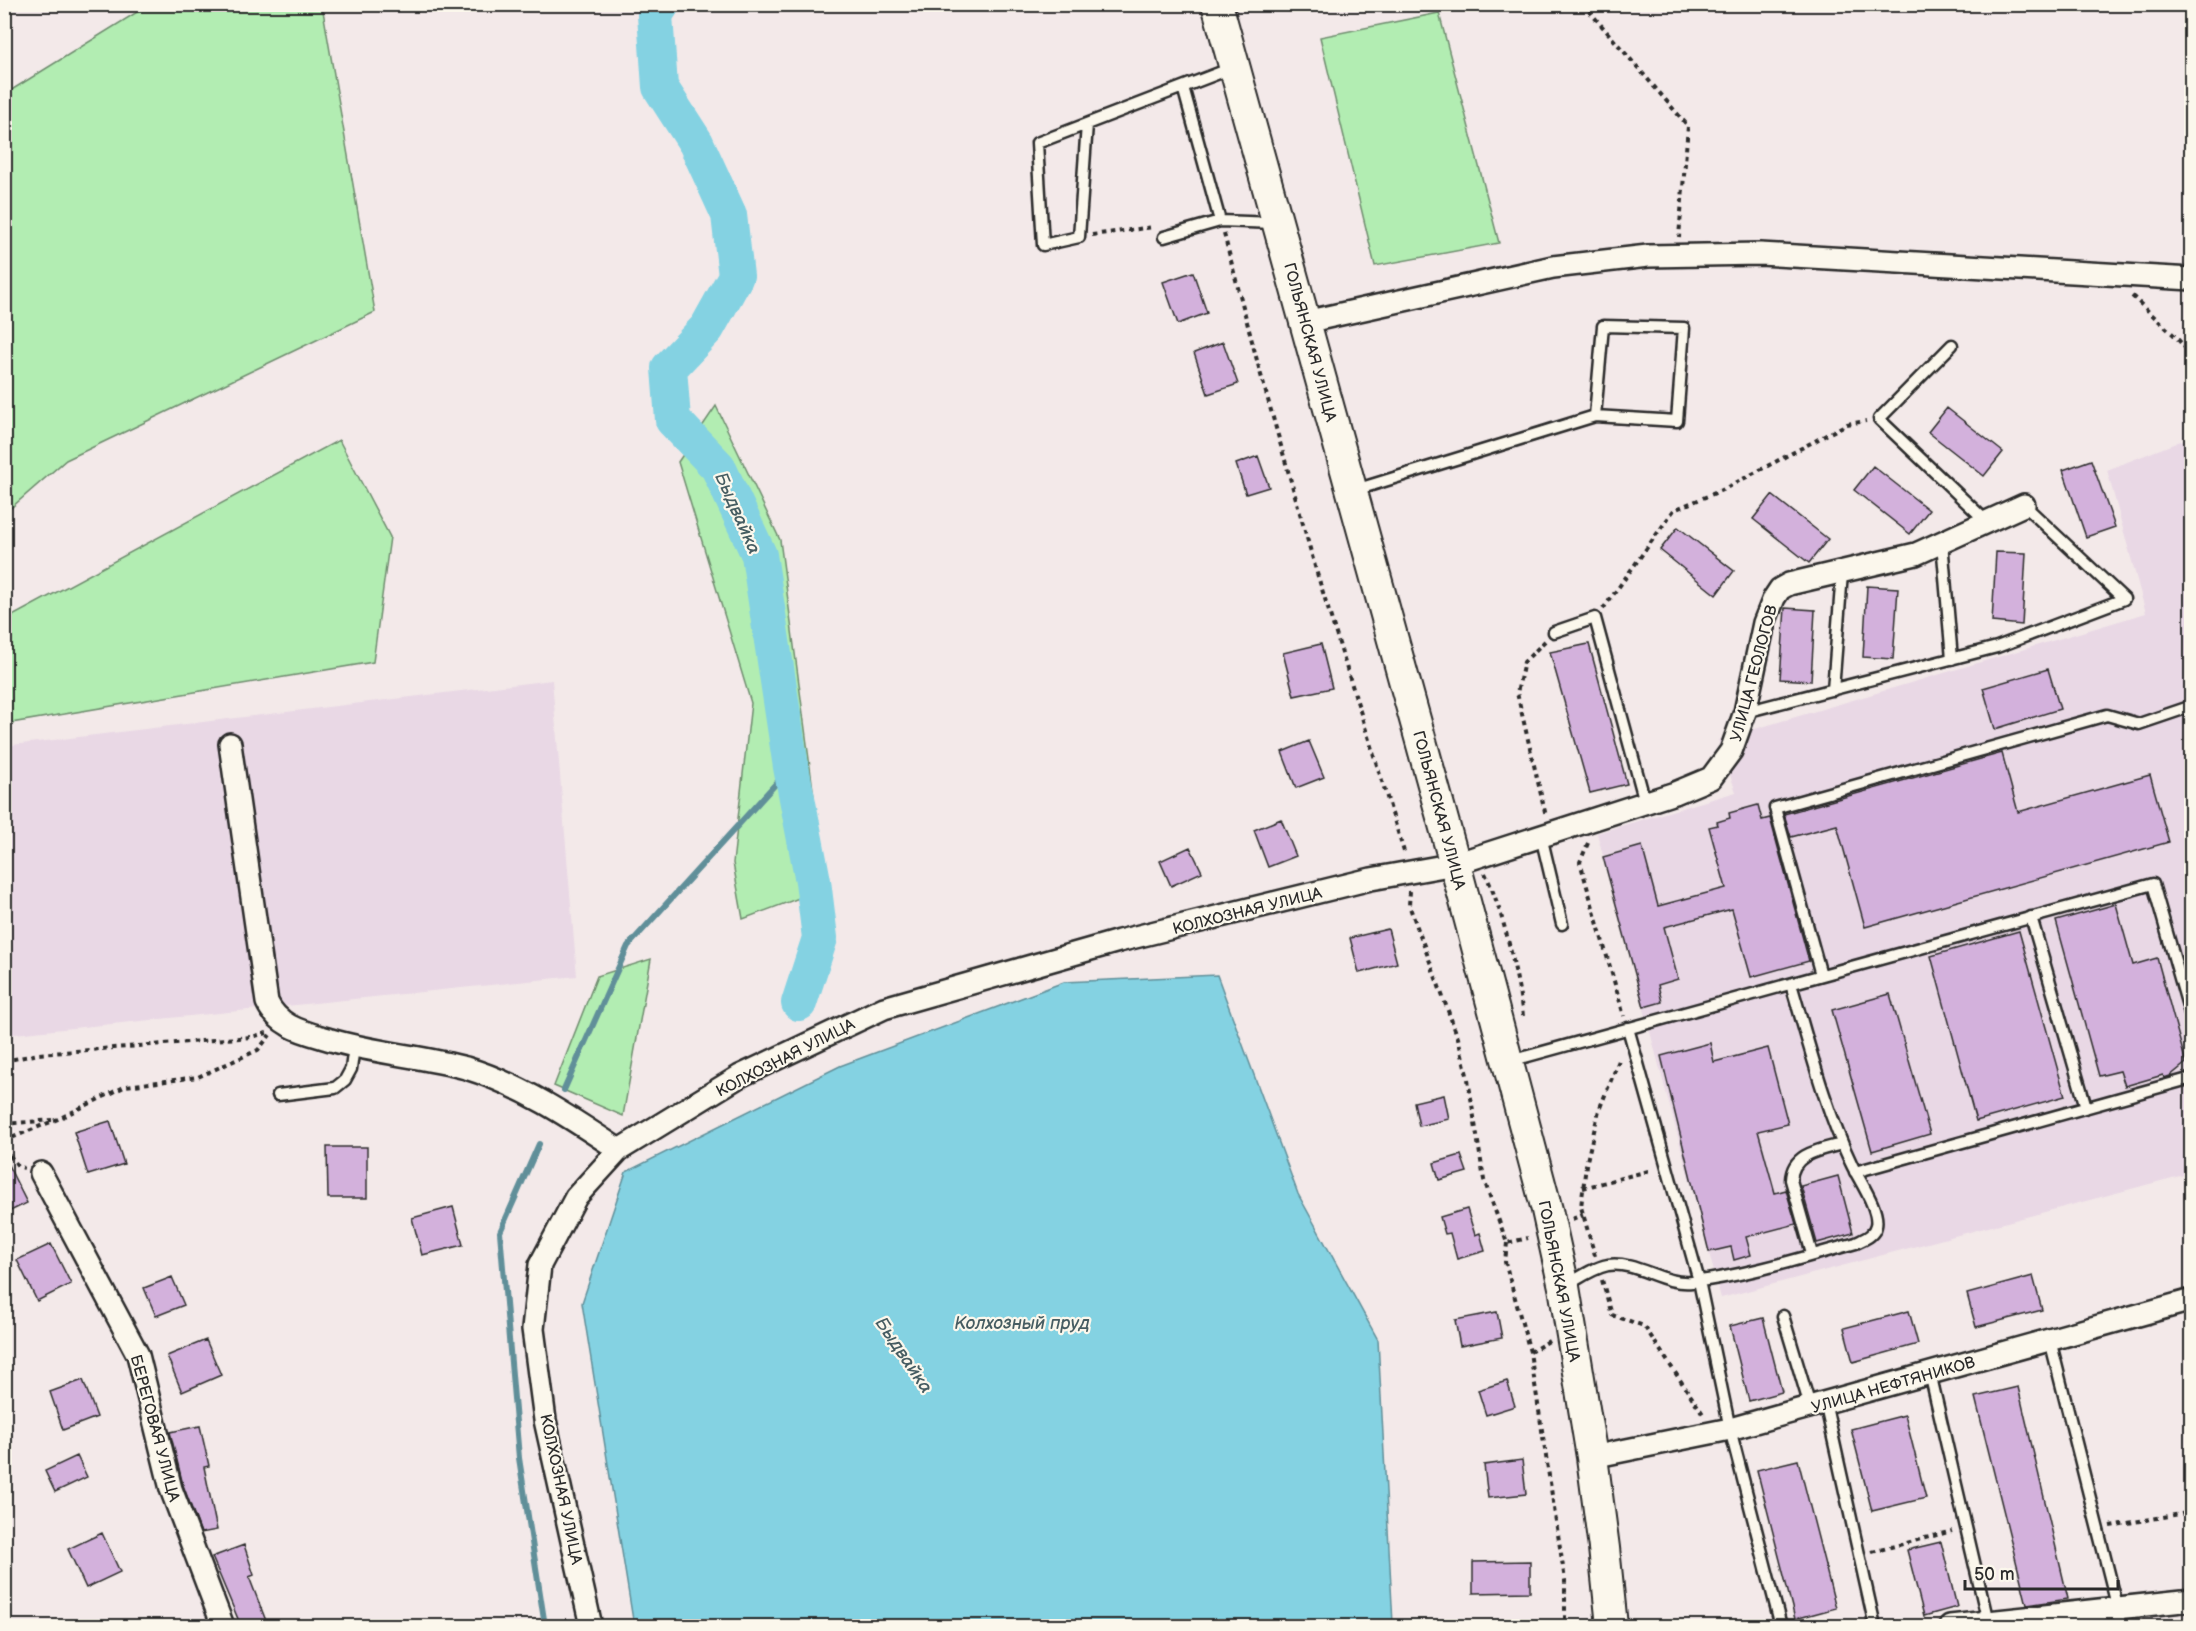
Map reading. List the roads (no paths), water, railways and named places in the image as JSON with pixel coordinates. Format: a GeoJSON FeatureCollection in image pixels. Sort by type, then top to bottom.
{"type":"FeatureCollection","features":[{"type":"Feature","properties":{"kind":"main road","name":"ГОЛЬЯНСКАЯ УЛИЦА"},"geometry":{"type":"LineString","coordinates":[[1217,4],[1352,491],[1466,860],[1518,1059],[1564,1287],[1592,1457],[1612,1626]]}},
{"type":"Feature","properties":{"kind":"street"},"geometry":{"type":"LineString","coordinates":[[1305,322],[1553,267],[1647,256],[1760,254],[2192,279]]}},
{"type":"Feature","properties":{"kind":"street","name":"УЛИЦА ГЕОЛОГОВ"},"geometry":{"type":"LineString","coordinates":[[1466,860],[1645,802],[1711,778],[1731,751],[1745,712],[1764,623],[1779,590],[1789,584],[1916,554],[2024,505]]}},
{"type":"Feature","properties":{"kind":"street"},"geometry":{"type":"LineString","coordinates":[[230,744],[267,1002],[272,1012],[284,1023],[302,1032],[354,1047],[443,1063],[484,1074],[528,1094],[574,1120],[619,1150]]}},
{"type":"Feature","properties":{"kind":"street","name":"КОЛХОЗНАЯ УЛИЦА"},"geometry":{"type":"LineString","coordinates":[[591,1626],[545,1420],[534,1329],[540,1265],[576,1197],[619,1150],[740,1077],[884,1008],[1119,941],[1371,879],[1466,860]]}},
{"type":"Feature","properties":{"kind":"street","name":"БЕРЕГОВАЯ УЛИЦА"},"geometry":{"type":"LineString","coordinates":[[41,1173],[138,1355],[171,1489],[223,1626]]}},
{"type":"Feature","properties":{"kind":"street","name":"УЛИЦА НЕФТЯНИКОВ"},"geometry":{"type":"LineString","coordinates":[[1592,1457],[1723,1430],[2192,1300]]}},
{"type":"Feature","properties":{"kind":"street"},"geometry":{"type":"LineString","coordinates":[[1950,1626],[1988,1622],[2036,1622],[2119,1617],[2192,1600]]}},
{"type":"Feature","properties":{"kind":"lane"},"geometry":{"type":"LineString","coordinates":[[1087,124],[1079,237],[1043,244],[1037,143],[1235,67]]}},
{"type":"Feature","properties":{"kind":"lane"},"geometry":{"type":"LineString","coordinates":[[1183,87],[1220,221]]}},
{"type":"Feature","properties":{"kind":"lane"},"geometry":{"type":"LineString","coordinates":[[1164,237],[1220,221],[1278,223]]}},
{"type":"Feature","properties":{"kind":"lane"},"geometry":{"type":"LineString","coordinates":[[1352,491],[1595,416],[1677,421],[1684,328],[1603,326],[1595,416]]}},
{"type":"Feature","properties":{"kind":"lane"},"geometry":{"type":"LineString","coordinates":[[1952,345],[1879,419],[1987,522]]}},
{"type":"Feature","properties":{"kind":"lane"},"geometry":{"type":"LineString","coordinates":[[1745,712],[1997,647],[2124,599],[2024,505]]}},
{"type":"Feature","properties":{"kind":"lane"},"geometry":{"type":"LineString","coordinates":[[1942,542],[1952,659]]}},
{"type":"Feature","properties":{"kind":"lane"},"geometry":{"type":"LineString","coordinates":[[1833,690],[1842,573]]}},
{"type":"Feature","properties":{"kind":"lane"},"geometry":{"type":"LineString","coordinates":[[1554,632],[1595,618],[1645,802]]}},
{"type":"Feature","properties":{"kind":"lane"},"geometry":{"type":"LineString","coordinates":[[1821,975],[1775,808],[2107,714],[2139,724],[2192,706]]}},
{"type":"Feature","properties":{"kind":"lane"},"geometry":{"type":"LineString","coordinates":[[1545,834],[1562,924]]}},
{"type":"Feature","properties":{"kind":"lane"},"geometry":{"type":"LineString","coordinates":[[1518,1059],[2153,884],[2192,1020]]}},
{"type":"Feature","properties":{"kind":"lane"},"geometry":{"type":"LineString","coordinates":[[2031,917],[2086,1107]]}},
{"type":"Feature","properties":{"kind":"lane"},"geometry":{"type":"LineString","coordinates":[[1564,1287],[1608,1265],[1623,1265],[1670,1281],[1699,1281],[1748,1271],[1856,1243],[1870,1237],[1876,1227],[1876,1212],[1855,1172],[1829,1111],[1791,984]]}},
{"type":"Feature","properties":{"kind":"lane"},"geometry":{"type":"LineString","coordinates":[[1628,1028],[1699,1281],[1723,1430],[1780,1626]]}},
{"type":"Feature","properties":{"kind":"lane"},"geometry":{"type":"LineString","coordinates":[[278,1095],[335,1088],[345,1080],[351,1069],[354,1047]]}},
{"type":"Feature","properties":{"kind":"lane"},"geometry":{"type":"LineString","coordinates":[[1855,1172],[2192,1078]]}},
{"type":"Feature","properties":{"kind":"lane"},"geometry":{"type":"LineString","coordinates":[[1812,1254],[1791,1180],[1792,1169],[1797,1161],[1805,1156],[1842,1144]]}},
{"type":"Feature","properties":{"kind":"lane"},"geometry":{"type":"LineString","coordinates":[[1783,1316],[1818,1404],[1859,1555],[1875,1626]]}},
{"type":"Feature","properties":{"kind":"lane"},"geometry":{"type":"LineString","coordinates":[[2050,1340],[2119,1617]]}},
{"type":"Feature","properties":{"kind":"lane"},"geometry":{"type":"LineString","coordinates":[[1930,1373],[1988,1622]]}},
{"type":"Feature","properties":{"kind":"water","name":"Колхозный пруд"},"geometry":{"type":"Polygon","coordinates":[[[1217,975],[1298,1194],[1378,1340],[1393,1624],[1391,1626],[634,1626],[582,1303],[626,1172],[840,1066],[1064,982],[1217,975]]]}},
{"type":"Feature","properties":{"kind":"waterway","name":"Быдвайка"},"geometry":{"type":"LineString","coordinates":[[662,4],[655,15],[660,87],[696,143],[729,215],[736,276],[707,328],[669,368],[673,420],[718,467],[759,555],[791,767],[813,881],[820,938],[799,1003]]}},
{"type":"Feature","properties":{"kind":"waterway"},"geometry":{"type":"LineString","coordinates":[[564,1090],[628,946],[791,767]]}},
{"type":"Feature","properties":{"kind":"waterway"},"geometry":{"type":"LineString","coordinates":[[539,1144],[500,1232],[519,1458],[545,1626]]}}]}
